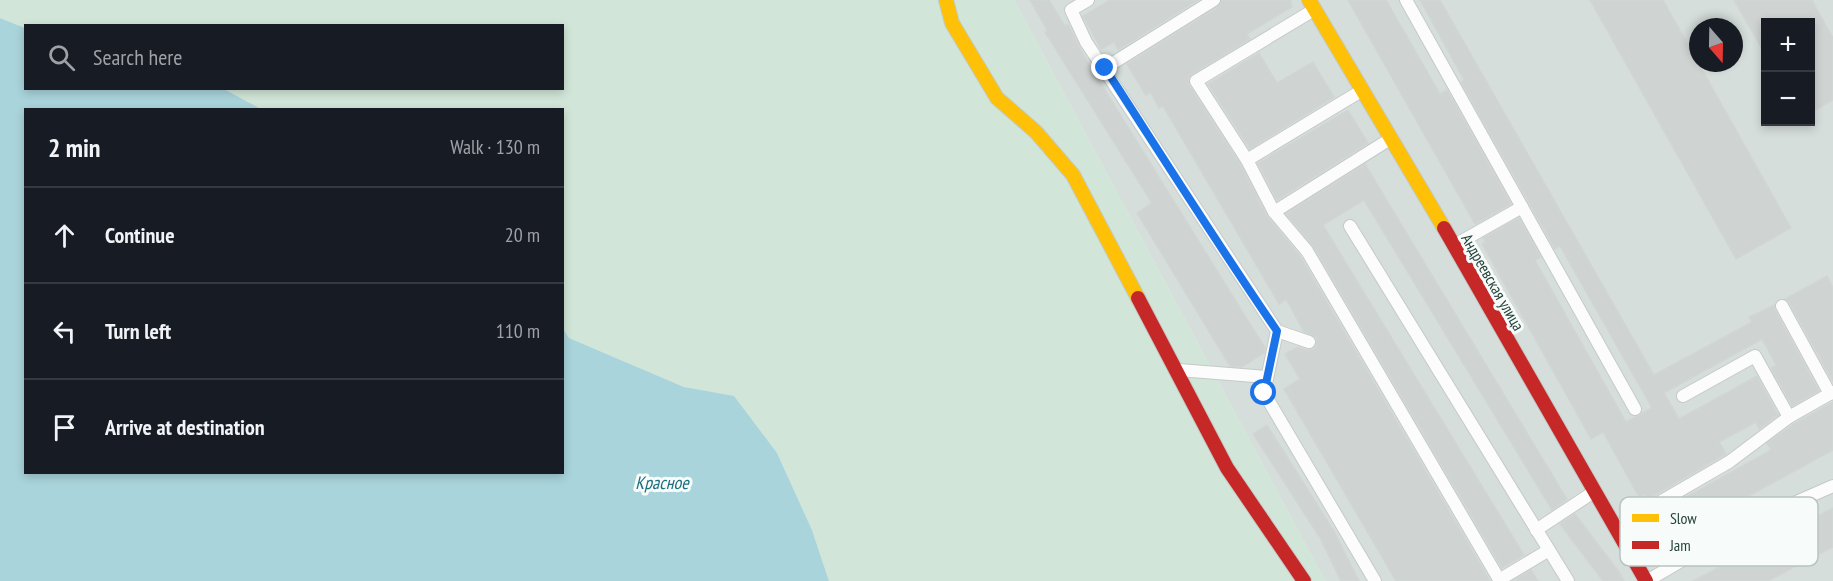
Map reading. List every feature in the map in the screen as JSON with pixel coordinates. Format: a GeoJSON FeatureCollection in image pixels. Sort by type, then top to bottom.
{"type":"FeatureCollection","features":[{"type":"Feature","properties":{"kind":"street"},"geometry":{"type":"LineString","coordinates":[[946,0],[952,23],[997,98],[1036,132],[1073,175],[1227,468],[1304,581]]}},
{"type":"Feature","properties":{"kind":"street","name":"Андреевская улица"},"geometry":{"type":"LineString","coordinates":[[1312,5],[1454,246],[1593,493],[1620,537]]}},
{"type":"Feature","properties":{"kind":"street","name":"Андреевская улица"},"geometry":{"type":"LineString","coordinates":[[1637,566],[1646,581]]}},
{"type":"Feature","properties":{"kind":"lane"},"geometry":{"type":"LineString","coordinates":[[1088,0],[1071,10],[1086,42],[1277,331],[1310,342]]}},
{"type":"Feature","properties":{"kind":"lane"},"geometry":{"type":"LineString","coordinates":[[1105,68],[1214,0]]}},
{"type":"Feature","properties":{"kind":"lane"},"geometry":{"type":"LineString","coordinates":[[1406,0],[1635,409]]}},
{"type":"Feature","properties":{"kind":"lane"},"geometry":{"type":"LineString","coordinates":[[1312,5],[1196,81],[1247,160],[1274,212],[1307,251],[1499,580],[1549,550]]}},
{"type":"Feature","properties":{"kind":"lane"},"geometry":{"type":"LineString","coordinates":[[1247,160],[1362,90]]}},
{"type":"Feature","properties":{"kind":"lane"},"geometry":{"type":"LineString","coordinates":[[1274,212],[1391,139]]}},
{"type":"Feature","properties":{"kind":"lane"},"geometry":{"type":"LineString","coordinates":[[1454,246],[1522,207]]}},
{"type":"Feature","properties":{"kind":"lane"},"geometry":{"type":"LineString","coordinates":[[1350,225],[1568,581]]}},
{"type":"Feature","properties":{"kind":"lane"},"geometry":{"type":"LineString","coordinates":[[1669,497],[1729,462],[1789,417],[1832,393],[1782,306]]}},
{"type":"Feature","properties":{"kind":"lane"},"geometry":{"type":"LineString","coordinates":[[1277,331],[1264,393],[1375,581]]}},
{"type":"Feature","properties":{"kind":"lane"},"geometry":{"type":"LineString","coordinates":[[1683,396],[1755,356],[1789,417]]}},
{"type":"Feature","properties":{"kind":"lane"},"geometry":{"type":"LineString","coordinates":[[1175,369],[1267,377]]}},
{"type":"Feature","properties":{"kind":"lane"},"geometry":{"type":"LineString","coordinates":[[1808,497],[1833,486]]}},
{"type":"Feature","properties":{"kind":"lane"},"geometry":{"type":"LineString","coordinates":[[1536,530],[1593,493]]}},
{"type":"Feature","properties":{"kind":"lane"},"geometry":{"type":"LineString","coordinates":[[1615,528],[1620,525]]}},
{"type":"Feature","properties":{"kind":"lane"},"geometry":{"type":"LineString","coordinates":[[1646,581],[1672,566]]}},
{"type":"Feature","properties":{"kind":"shaded area"},"geometry":{"type":"Polygon","coordinates":[[[1014,0],[1833,0],[1833,581],[1325,581],[1014,0]]]}},
{"type":"Feature","properties":{"kind":"green space"},"geometry":{"type":"Polygon","coordinates":[[[0,0],[1014,0],[1325,581],[829,581],[812,530],[777,453],[734,397],[684,387],[569,338],[564,330],[564,108],[259,108],[226,90],[564,90],[564,24],[24,24],[24,28],[0,18],[0,0]]]}},
{"type":"Feature","properties":{"kind":"water","name":"Красное"},"geometry":{"type":"Polygon","coordinates":[[[0,18],[24,28],[24,90],[226,90],[259,108],[24,108],[24,474],[564,474],[564,330],[569,338],[684,387],[734,396],[777,453],[812,530],[829,581],[0,581],[0,18]]]}},
{"type":"Feature","properties":{"kind":"building"},"geometry":{"type":"Polygon","coordinates":[[[1030,0],[1049,0],[1065,26],[1068,24],[1085,58],[1265,348],[1264,353],[1242,367],[1230,366],[1137,213],[1152,203],[1045,32],[1047,30],[1030,0]]]}},
{"type":"Feature","properties":{"kind":"building"},"geometry":{"type":"Polygon","coordinates":[[[1110,0],[1198,0],[1118,50],[1114,42],[1101,49],[1083,16],[1110,0]]]}},
{"type":"Feature","properties":{"kind":"building"},"geometry":{"type":"Polygon","coordinates":[[[1222,0],[1290,0],[1292,7],[1247,34],[1250,39],[1192,74],[1189,78],[1189,85],[1240,164],[1267,216],[1300,256],[1490,581],[1396,581],[1284,389],[1300,379],[1285,354],[1298,347],[1307,350],[1314,349],[1317,344],[1316,337],[1304,332],[1286,299],[1279,304],[1163,106],[1159,108],[1150,92],[1146,96],[1127,64],[1218,7],[1222,0]]]}},
{"type":"Feature","properties":{"kind":"building"},"geometry":{"type":"Polygon","coordinates":[[[1348,0],[1386,0],[1440,94],[1447,90],[1511,204],[1475,224],[1348,0]]]}},
{"type":"Feature","properties":{"kind":"building"},"geometry":{"type":"Polygon","coordinates":[[[1420,0],[1440,0],[1654,375],[1752,322],[1749,317],[1774,305],[1819,391],[1792,406],[1771,368],[1776,365],[1762,339],[1664,393],[1679,419],[1757,376],[1778,415],[1759,429],[1756,422],[1719,442],[1726,454],[1651,497],[1647,497],[1645,494],[1639,497],[1603,432],[1591,439],[1482,244],[1485,242],[1483,238],[1519,218],[1541,257],[1535,260],[1626,422],[1652,408],[1560,246],[1555,249],[1461,82],[1464,80],[1420,0]]]}},
{"type":"Feature","properties":{"kind":"building"},"geometry":{"type":"Polygon","coordinates":[[[1590,0],[1663,0],[1689,46],[1689,72],[1703,72],[1791,228],[1736,259],[1590,0]]]}},
{"type":"Feature","properties":{"kind":"building"},"geometry":{"type":"Polygon","coordinates":[[[1734,0],[1812,0],[1833,38],[1833,100],[1815,110],[1815,18],[1761,18],[1761,47],[1734,0]]]}},
{"type":"Feature","properties":{"kind":"building"},"geometry":{"type":"Polygon","coordinates":[[[1259,53],[1277,83],[1313,62],[1334,97],[1250,149],[1208,84],[1259,53]]]}},
{"type":"Feature","properties":{"kind":"building"},"geometry":{"type":"Polygon","coordinates":[[[1348,110],[1368,143],[1277,200],[1258,163],[1348,110]]]}},
{"type":"Feature","properties":{"kind":"building"},"geometry":{"type":"Polygon","coordinates":[[[1365,164],[1567,499],[1552,510],[1364,200],[1323,225],[1524,555],[1502,568],[1314,247],[1286,214],[1365,164]]]}},
{"type":"Feature","properties":{"kind":"building"},"geometry":{"type":"Polygon","coordinates":[[[1827,276],[1833,288],[1833,382],[1789,302],[1785,299],[1827,276]]]}},
{"type":"Feature","properties":{"kind":"building"},"geometry":{"type":"Polygon","coordinates":[[[1833,402],[1833,450],[1747,497],[1687,497],[1771,450],[1767,443],[1794,424],[1833,402]]]}},
{"type":"Feature","properties":{"kind":"building"},"geometry":{"type":"Polygon","coordinates":[[[1267,425],[1334,531],[1359,581],[1341,581],[1320,538],[1253,434],[1267,425]]]}},
{"type":"Feature","properties":{"kind":"building"},"geometry":{"type":"Polygon","coordinates":[[[1833,508],[1833,547],[1818,555],[1818,516],[1833,508]]]}},
{"type":"Feature","properties":{"kind":"building"},"geometry":{"type":"Polygon","coordinates":[[[1575,514],[1624,581],[1603,581],[1560,524],[1575,514]]]}},
{"type":"Feature","properties":{"kind":"building"},"geometry":{"type":"Polygon","coordinates":[[[1722,566],[1797,566],[1768,581],[1693,581],[1722,566]]]}},
{"type":"Feature","properties":{"kind":"building"},"geometry":{"type":"Polygon","coordinates":[[[1531,570],[1538,581],[1513,581],[1531,570]]]}},
{"type":"Feature","properties":{"kind":"traffic: slow"},"geometry":{"type":"LineString","coordinates":[[946,0],[952,23],[997,98],[1036,132],[1073,175],[1138,298]]}},
{"type":"Feature","properties":{"kind":"traffic: slow"},"geometry":{"type":"LineString","coordinates":[[1309,0],[1444,228]]}},
{"type":"Feature","properties":{"kind":"traffic: jam"},"geometry":{"type":"LineString","coordinates":[[1444,228],[1620,536]]}},
{"type":"Feature","properties":{"kind":"traffic: jam"},"geometry":{"type":"LineString","coordinates":[[1138,298],[1227,468],[1304,581]]}},
{"type":"Feature","properties":{"kind":"traffic: jam"},"geometry":{"type":"LineString","coordinates":[[1637,566],[1646,581]]}},
{"type":"Feature","properties":{"kind":"route"},"geometry":{"type":"LineString","coordinates":[[1105,68],[1277,331],[1264,393]]}}]}
